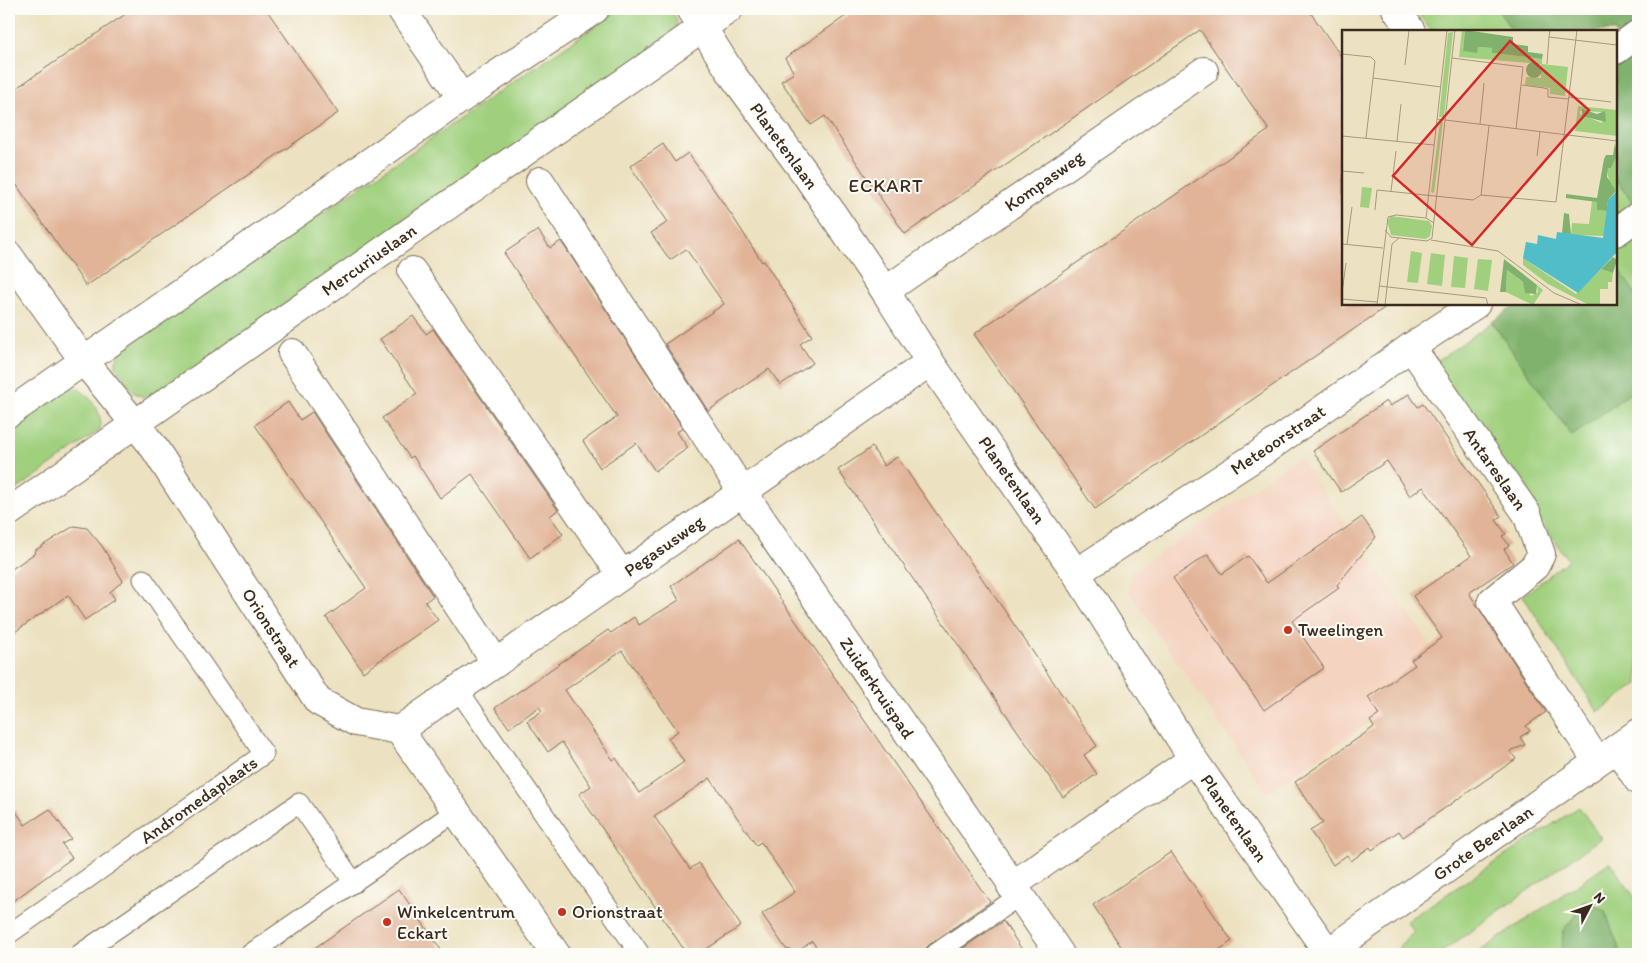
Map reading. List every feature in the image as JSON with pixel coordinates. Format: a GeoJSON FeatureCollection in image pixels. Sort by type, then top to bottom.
{"type":"FeatureCollection","features":[{"type":"Feature","properties":{"kind":"street"},"geometry":{"type":"LineString","coordinates":[[401,9],[462,98]]}},
{"type":"Feature","properties":{"kind":"street"},"geometry":{"type":"LineString","coordinates":[[9,413],[462,98],[595,9]]}},
{"type":"Feature","properties":{"kind":"street","name":"Mercuriuslaan"},"geometry":{"type":"LineString","coordinates":[[9,512],[697,18],[729,9]]}},
{"type":"Feature","properties":{"kind":"street"},"geometry":{"type":"LineString","coordinates":[[1396,9],[1410,30]]}},
{"type":"Feature","properties":{"kind":"street","name":"Planetenlaan"},"geometry":{"type":"LineString","coordinates":[[697,18],[731,73],[805,173],[885,291],[930,362],[1076,573],[1193,759],[1328,954]]}},
{"type":"Feature","properties":{"kind":"street"},"geometry":{"type":"LineString","coordinates":[[1617,49],[1638,34]]}},
{"type":"Feature","properties":{"kind":"street","name":"Kompasweg"},"geometry":{"type":"LineString","coordinates":[[885,291],[1204,71]]}},
{"type":"Feature","properties":{"kind":"street"},"geometry":{"type":"LineString","coordinates":[[540,181],[742,491]]}},
{"type":"Feature","properties":{"kind":"street"},"geometry":{"type":"LineString","coordinates":[[1617,231],[1638,216]]}},
{"type":"Feature","properties":{"kind":"street","name":"Orionstraat"},"geometry":{"type":"LineString","coordinates":[[9,256],[84,360],[153,446],[318,701],[356,722],[398,730]]}},
{"type":"Feature","properties":{"kind":"street","name":"Mercuriuslaan"},"geometry":{"type":"LineString","coordinates":[[412,271],[622,575]]}},
{"type":"Feature","properties":{"kind":"street","name":"Meteoorstraat"},"geometry":{"type":"LineString","coordinates":[[1076,573],[1261,453],[1411,347],[1474,305]]}},
{"type":"Feature","properties":{"kind":"street","name":"Antareslaan"},"geometry":{"type":"LineString","coordinates":[[1411,347],[1527,514],[1541,554],[1535,566],[1492,601],[1617,747]]}},
{"type":"Feature","properties":{"kind":"street"},"geometry":{"type":"LineString","coordinates":[[292,353],[496,663]]}},
{"type":"Feature","properties":{"kind":"street","name":"Pegasusweg"},"geometry":{"type":"LineString","coordinates":[[398,730],[930,362]]}},
{"type":"Feature","properties":{"kind":"street","name":"Zuiderkruispad"},"geometry":{"type":"LineString","coordinates":[[742,491],[1060,954]]}},
{"type":"Feature","properties":{"kind":"street"},"geometry":{"type":"LineString","coordinates":[[398,730],[556,954]]}},
{"type":"Feature","properties":{"kind":"street"},"geometry":{"type":"LineString","coordinates":[[1617,747],[1638,780]]}},
{"type":"Feature","properties":{"kind":"street","name":"Grote Beerlaan"},"geometry":{"type":"LineString","coordinates":[[1328,954],[1617,747]]}},
{"type":"Feature","properties":{"kind":"street"},"geometry":{"type":"LineString","coordinates":[[1015,891],[1193,759]]}},
{"type":"Feature","properties":{"kind":"lane","name":"Andromedaplaats"},"geometry":{"type":"LineString","coordinates":[[9,934],[264,754],[143,579]]}},
{"type":"Feature","properties":{"kind":"lane"},"geometry":{"type":"LineString","coordinates":[[457,688],[640,954]]}},
{"type":"Feature","properties":{"kind":"lane"},"geometry":{"type":"LineString","coordinates":[[80,954],[299,804],[354,883]]}},
{"type":"Feature","properties":{"kind":"lane"},"geometry":{"type":"LineString","coordinates":[[250,954],[456,811]]}},
{"type":"Feature","properties":{"kind":"lane"},"geometry":{"type":"LineString","coordinates":[[936,954],[1015,891]]}},
{"type":"Feature","properties":{"kind":"shaded area","name":"Tweelingen"},"geometry":{"type":"Polygon","coordinates":[[[1299,457],[1447,669],[1267,793],[1129,592],[1128,586],[1132,572],[1299,457]]]}},
{"type":"Feature","properties":{"kind":"green space"},"geometry":{"type":"Polygon","coordinates":[[[620,9],[670,9],[677,20],[676,34],[343,266],[150,397],[141,396],[133,392],[116,368],[116,360],[121,351],[620,9]]]}},
{"type":"Feature","properties":{"kind":"green space"},"geometry":{"type":"Polygon","coordinates":[[[1415,9],[1497,9],[1512,30],[1430,30],[1415,9]]]}},
{"type":"Feature","properties":{"kind":"green space"},"geometry":{"type":"Polygon","coordinates":[[[1497,9],[1638,9],[1638,210],[1617,179],[1617,30],[1512,30],[1497,9]]]}},
{"type":"Feature","properties":{"kind":"green space"},"geometry":{"type":"Polygon","coordinates":[[[1617,179],[1638,210],[1638,298],[1617,266],[1617,179]]]}},
{"type":"Feature","properties":{"kind":"green space"},"geometry":{"type":"Polygon","coordinates":[[[1617,266],[1638,298],[1638,387],[1572,436],[1492,322],[1516,305],[1617,305],[1617,266]]]}},
{"type":"Feature","properties":{"kind":"green space"},"geometry":{"type":"Polygon","coordinates":[[[1492,322],[1572,436],[1638,387],[1638,684],[1598,712],[1523,596],[1568,560],[1433,364],[1492,322]]]}},
{"type":"Feature","properties":{"kind":"green space"},"geometry":{"type":"Polygon","coordinates":[[[75,387],[91,399],[95,405],[100,417],[100,430],[9,495],[9,427],[67,389],[75,387]]]}},
{"type":"Feature","properties":{"kind":"green space"},"geometry":{"type":"Polygon","coordinates":[[[1579,807],[1601,838],[1439,954],[1396,954],[1400,945],[1414,932],[1406,921],[1579,807]]]}},
{"type":"Feature","properties":{"kind":"green space"},"geometry":{"type":"Polygon","coordinates":[[[1610,862],[1638,902],[1638,954],[1621,954],[1605,911],[1575,917],[1563,930],[1562,954],[1476,954],[1610,862]]]}},
{"type":"Feature","properties":{"kind":"green space"},"geometry":{"type":"Polygon","coordinates":[[[1584,900],[1605,911],[1621,954],[1562,954],[1563,930],[1575,917],[1584,900]]]}},
{"type":"Feature","properties":{"kind":"building"},"geometry":{"type":"Polygon","coordinates":[[[133,9],[266,9],[338,113],[86,286],[9,174],[9,93],[133,9]]]}},
{"type":"Feature","properties":{"kind":"building"},"geometry":{"type":"Polygon","coordinates":[[[856,9],[1308,9],[1342,58],[1342,305],[1389,305],[1095,509],[974,334],[1269,130],[1200,30],[905,234],[825,116],[811,125],[781,81],[794,73],[785,58],[856,9]]]}},
{"type":"Feature","properties":{"kind":"building"},"geometry":{"type":"Polygon","coordinates":[[[663,144],[675,162],[688,153],[762,262],[764,261],[812,336],[800,344],[813,363],[780,385],[769,369],[708,411],[665,344],[724,304],[686,249],[670,260],[651,233],[668,222],[630,166],[663,144]]]}},
{"type":"Feature","properties":{"kind":"building"},"geometry":{"type":"Polygon","coordinates":[[[538,230],[550,248],[561,241],[683,428],[677,432],[688,448],[655,471],[636,443],[600,468],[583,441],[617,417],[504,253],[538,230]]]}},
{"type":"Feature","properties":{"kind":"building"},"geometry":{"type":"Polygon","coordinates":[[[413,316],[426,334],[433,329],[558,510],[550,516],[563,534],[530,558],[472,474],[440,498],[413,456],[410,458],[382,418],[417,394],[380,339],[413,316]]]}},
{"type":"Feature","properties":{"kind":"building"},"geometry":{"type":"Polygon","coordinates":[[[1409,394],[1418,407],[1423,404],[1501,516],[1496,520],[1506,534],[1502,536],[1509,545],[1504,549],[1513,563],[1469,593],[1546,712],[1526,726],[1530,731],[1520,737],[1525,745],[1510,751],[1516,759],[1403,837],[1399,831],[1372,850],[1370,847],[1351,861],[1347,855],[1333,865],[1310,831],[1323,823],[1295,782],[1374,727],[1370,721],[1379,715],[1368,697],[1415,665],[1411,660],[1442,638],[1413,596],[1471,556],[1423,487],[1410,496],[1387,461],[1341,492],[1313,451],[1386,401],[1390,406],[1409,394]]]}},
{"type":"Feature","properties":{"kind":"building"},"geometry":{"type":"Polygon","coordinates":[[[288,402],[300,420],[312,412],[433,596],[425,602],[438,620],[363,672],[326,617],[366,588],[255,425],[288,402]]]}},
{"type":"Feature","properties":{"kind":"building"},"geometry":{"type":"Polygon","coordinates":[[[872,447],[884,466],[897,457],[1097,746],[1084,755],[1097,774],[1063,797],[838,470],[872,447]]]}},
{"type":"Feature","properties":{"kind":"building"},"geometry":{"type":"Polygon","coordinates":[[[1362,517],[1376,537],[1337,585],[1339,588],[1292,621],[1324,668],[1264,710],[1173,578],[1208,554],[1222,574],[1248,556],[1267,583],[1362,517]]]}},
{"type":"Feature","properties":{"kind":"building"},"geometry":{"type":"Polygon","coordinates":[[[74,526],[87,528],[102,546],[123,581],[110,592],[115,599],[85,620],[68,595],[9,636],[9,571],[35,553],[34,551],[74,526]]]}},
{"type":"Feature","properties":{"kind":"building"},"geometry":{"type":"Polygon","coordinates":[[[739,539],[990,902],[929,945],[925,949],[924,954],[821,954],[812,941],[797,952],[786,949],[762,914],[795,892],[761,842],[756,845],[710,778],[654,816],[690,869],[699,863],[741,926],[699,954],[687,954],[579,794],[591,786],[562,742],[548,752],[527,721],[542,711],[539,707],[509,728],[495,708],[608,630],[611,633],[634,617],[639,625],[679,600],[671,586],[739,539]],[[622,651],[565,690],[613,760],[616,758],[639,793],[684,762],[668,738],[678,731],[622,651]]]}},
{"type":"Feature","properties":{"kind":"building"},"geometry":{"type":"Polygon","coordinates":[[[9,801],[25,825],[50,809],[71,839],[62,844],[72,858],[9,904],[9,801]]]}},
{"type":"Feature","properties":{"kind":"building"},"geometry":{"type":"Polygon","coordinates":[[[1171,852],[1232,941],[1213,954],[1126,954],[1093,905],[1171,852]]]}},
{"type":"Feature","properties":{"kind":"building","name":"Winkelcentrum Eckart"},"geometry":{"type":"Polygon","coordinates":[[[399,889],[444,954],[306,954],[399,889]]]}},
{"type":"Feature","properties":{"kind":"building"},"geometry":{"type":"Polygon","coordinates":[[[1003,921],[1025,954],[954,954],[1003,921]]]}},
{"type":"Feature","properties":{"kind":"place","name":"Tweelingen"},"geometry":{"type":"Point","coordinates":[1288,630]}},
{"type":"Feature","properties":{"kind":"place","name":"Orionstraat"},"geometry":{"type":"Point","coordinates":[562,912]}},
{"type":"Feature","properties":{"kind":"place","name":"Winkelcentrum Eckart"},"geometry":{"type":"Point","coordinates":[387,922]}},
{"type":"Feature","properties":{"kind":"district","name":"ECKART"},"geometry":{"type":"Point","coordinates":[886,185]}}]}
